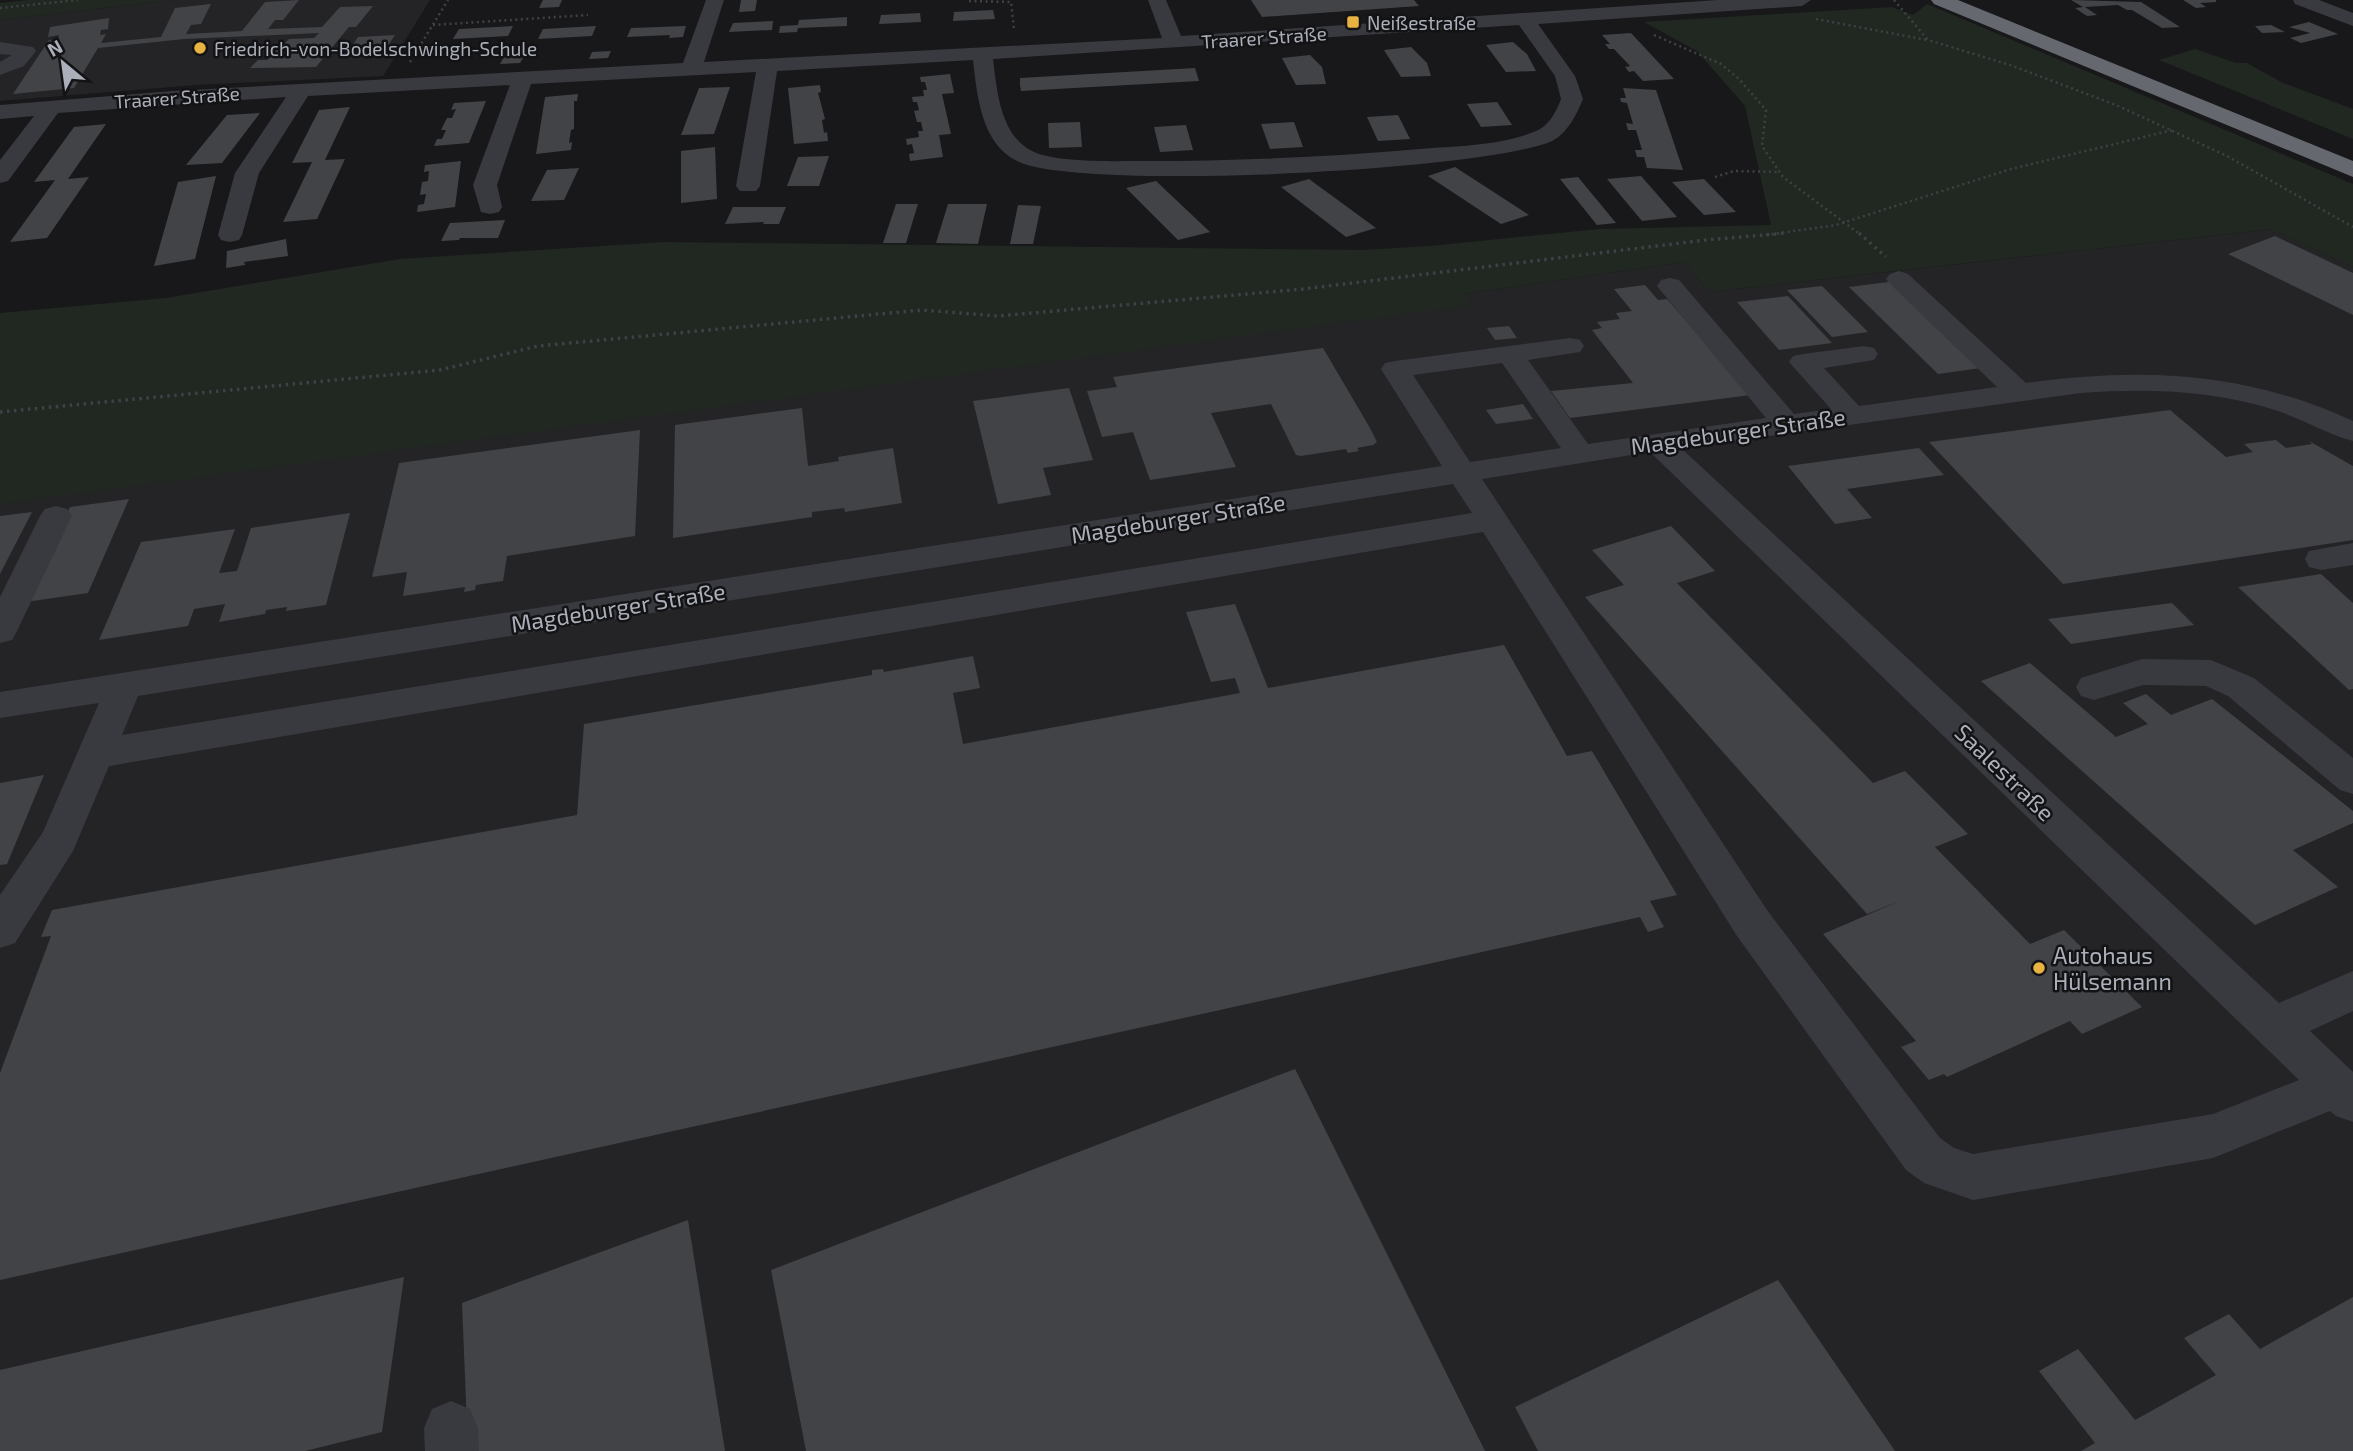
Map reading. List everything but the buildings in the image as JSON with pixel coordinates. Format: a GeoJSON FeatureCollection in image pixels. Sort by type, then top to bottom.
{"type":"FeatureCollection","features":[{"type":"Feature","properties":{"kind":"highway"},"geometry":{"type":"LineString","coordinates":[[1984,1],[2353,150]]}},
{"type":"Feature","properties":{"kind":"highway"},"geometry":{"type":"LineString","coordinates":[[1948,3],[2353,170]]}},
{"type":"Feature","properties":{"kind":"street"},"geometry":{"type":"LineString","coordinates":[[692,67],[715,0]]}},
{"type":"Feature","properties":{"kind":"street"},"geometry":{"type":"LineString","coordinates":[[1157,0],[1174,43]]}},
{"type":"Feature","properties":{"kind":"street","name":"Traarer Straße"},"geometry":{"type":"LineString","coordinates":[[0,111],[173,96],[1174,43],[1524,19],[1625,8],[1802,0]]}},
{"type":"Feature","properties":{"kind":"street"},"geometry":{"type":"LineString","coordinates":[[2302,0],[2353,20]]}},
{"type":"Feature","properties":{"kind":"street"},"geometry":{"type":"LineString","coordinates":[[982,54],[992,117],[1011,145],[1029,159],[1055,164],[1157,167],[1374,162],[1468,152],[1519,142],[1544,136],[1563,119],[1572,99],[1565,76],[1524,19]]}},
{"type":"Feature","properties":{"kind":"street"},"geometry":{"type":"LineString","coordinates":[[0,48],[26,51],[17,62],[0,69]]}},
{"type":"Feature","properties":{"kind":"street"},"geometry":{"type":"LineString","coordinates":[[748,186],[768,63]]}},
{"type":"Feature","properties":{"kind":"street"},"geometry":{"type":"LineString","coordinates":[[489,207],[485,185],[523,77]]}},
{"type":"Feature","properties":{"kind":"street"},"geometry":{"type":"LineString","coordinates":[[230,235],[247,173],[301,90]]}},
{"type":"Feature","properties":{"kind":"street"},"geometry":{"type":"LineString","coordinates":[[0,176],[52,107]]}},
{"type":"Feature","properties":{"kind":"street"},"geometry":{"type":"LineString","coordinates":[[1893,268],[2020,393]]}},
{"type":"Feature","properties":{"kind":"street"},"geometry":{"type":"LineString","coordinates":[[1670,286],[1787,424]]}},
{"type":"Feature","properties":{"kind":"street"},"geometry":{"type":"LineString","coordinates":[[1570,346],[1395,369],[1752,923],[1923,1154],[1941,1167],[1973,1177],[2213,1136],[2292,1106],[2344,1094]]}},
{"type":"Feature","properties":{"kind":"street"},"geometry":{"type":"LineString","coordinates":[[1510,354],[1580,454]]}},
{"type":"Feature","properties":{"kind":"street"},"geometry":{"type":"LineString","coordinates":[[1852,415],[1803,362],[1864,354]]}},
{"type":"Feature","properties":{"kind":"street","name":"Magdeburger Straße"},"geometry":{"type":"LineString","coordinates":[[0,705],[1657,442],[2124,380],[2200,384],[2245,393],[2295,408],[2353,432]]}},
{"type":"Feature","properties":{"kind":"street","name":"Saalestraße"},"geometry":{"type":"LineString","coordinates":[[1657,442],[2344,1094]]}},
{"type":"Feature","properties":{"kind":"street"},"geometry":{"type":"LineString","coordinates":[[0,631],[56,516]]}},
{"type":"Feature","properties":{"kind":"street"},"geometry":{"type":"LineString","coordinates":[[1174,519],[1195,571]]}},
{"type":"Feature","properties":{"kind":"street"},"geometry":{"type":"LineString","coordinates":[[95,754],[1492,520]]}},
{"type":"Feature","properties":{"kind":"street"},"geometry":{"type":"LineString","coordinates":[[2321,559],[2353,554]]}},
{"type":"Feature","properties":{"kind":"street"},"geometry":{"type":"LineString","coordinates":[[2094,687],[2142,671],[2211,673],[2241,687],[2353,779]]}},
{"type":"Feature","properties":{"kind":"street"},"geometry":{"type":"LineString","coordinates":[[0,930],[59,840],[125,684]]}},
{"type":"Feature","properties":{"kind":"street"},"geometry":{"type":"LineString","coordinates":[[2274,1027],[2353,990]]}},
{"type":"Feature","properties":{"kind":"path"},"geometry":{"type":"LineString","coordinates":[[0,8],[78,0]]}},
{"type":"Feature","properties":{"kind":"path"},"geometry":{"type":"LineString","coordinates":[[397,84],[448,0]]}},
{"type":"Feature","properties":{"kind":"path"},"geometry":{"type":"LineString","coordinates":[[1894,0],[1928,40]]}},
{"type":"Feature","properties":{"kind":"path"},"geometry":{"type":"LineString","coordinates":[[969,1],[1011,2],[1017,52]]}},
{"type":"Feature","properties":{"kind":"path"},"geometry":{"type":"LineString","coordinates":[[1779,2],[1819,20],[1928,40],[2010,65],[2116,105],[2227,156],[2353,228]]}},
{"type":"Feature","properties":{"kind":"path"},"geometry":{"type":"LineString","coordinates":[[1625,8],[1662,39],[1721,64],[1739,79],[1766,110],[1762,146],[1780,173],[1847,222],[1893,268]]}},
{"type":"Feature","properties":{"kind":"path"},"geometry":{"type":"LineString","coordinates":[[433,25],[588,15]]}},
{"type":"Feature","properties":{"kind":"path"},"geometry":{"type":"LineString","coordinates":[[0,412],[440,370],[538,346],[922,310],[998,316],[1303,289],[1706,240],[1789,233],[1847,222],[2011,169],[2173,130]]}},
{"type":"Feature","properties":{"kind":"path"},"geometry":{"type":"LineString","coordinates":[[1714,177],[1734,171],[1780,173]]}},
{"type":"Feature","properties":{"kind":"shaded area"},"geometry":{"type":"Polygon","coordinates":[[[27,0],[174,0],[0,20],[0,3],[27,0]]]}},
{"type":"Feature","properties":{"kind":"shaded area","name":"Friedrich-von-Bodelschwingh-Schule"},"geometry":{"type":"Polygon","coordinates":[[[174,0],[430,0],[383,76],[195,85],[0,101],[0,20],[174,0]]]}},
{"type":"Feature","properties":{"kind":"shaded area"},"geometry":{"type":"Polygon","coordinates":[[[1927,4],[2353,184],[2353,267],[2271,229],[1709,292],[1683,262],[1464,294],[1472,305],[0,504],[0,313],[166,298],[400,259],[664,242],[1363,250],[1599,229],[1771,225],[1745,106],[1697,51],[1644,22],[1892,7],[1913,15],[1927,4]]]}},
{"type":"Feature","properties":{"kind":"shaded area"},"geometry":{"type":"Polygon","coordinates":[[[2195,49],[2236,63],[2247,63],[2283,83],[2353,109],[2353,139],[2159,60],[2195,49]]]}},
{"type":"Feature","properties":{"kind":"shaded area"},"geometry":{"type":"Polygon","coordinates":[[[2272,229],[2353,267],[2353,1451],[0,1451],[0,502],[1471,304],[1464,294],[1683,262],[1709,292],[2272,229]]]}},
{"type":"Feature","properties":{"kind":"place","name":"Neißestraße"},"geometry":{"type":"Point","coordinates":[1353,22]}},
{"type":"Feature","properties":{"kind":"place","name":"Friedrich-von-Bodelschwingh-Schule"},"geometry":{"type":"Point","coordinates":[200,48]}},
{"type":"Feature","properties":{"kind":"place","name":"Autohaus Hülsemann"},"geometry":{"type":"Point","coordinates":[2039,968]}}]}
